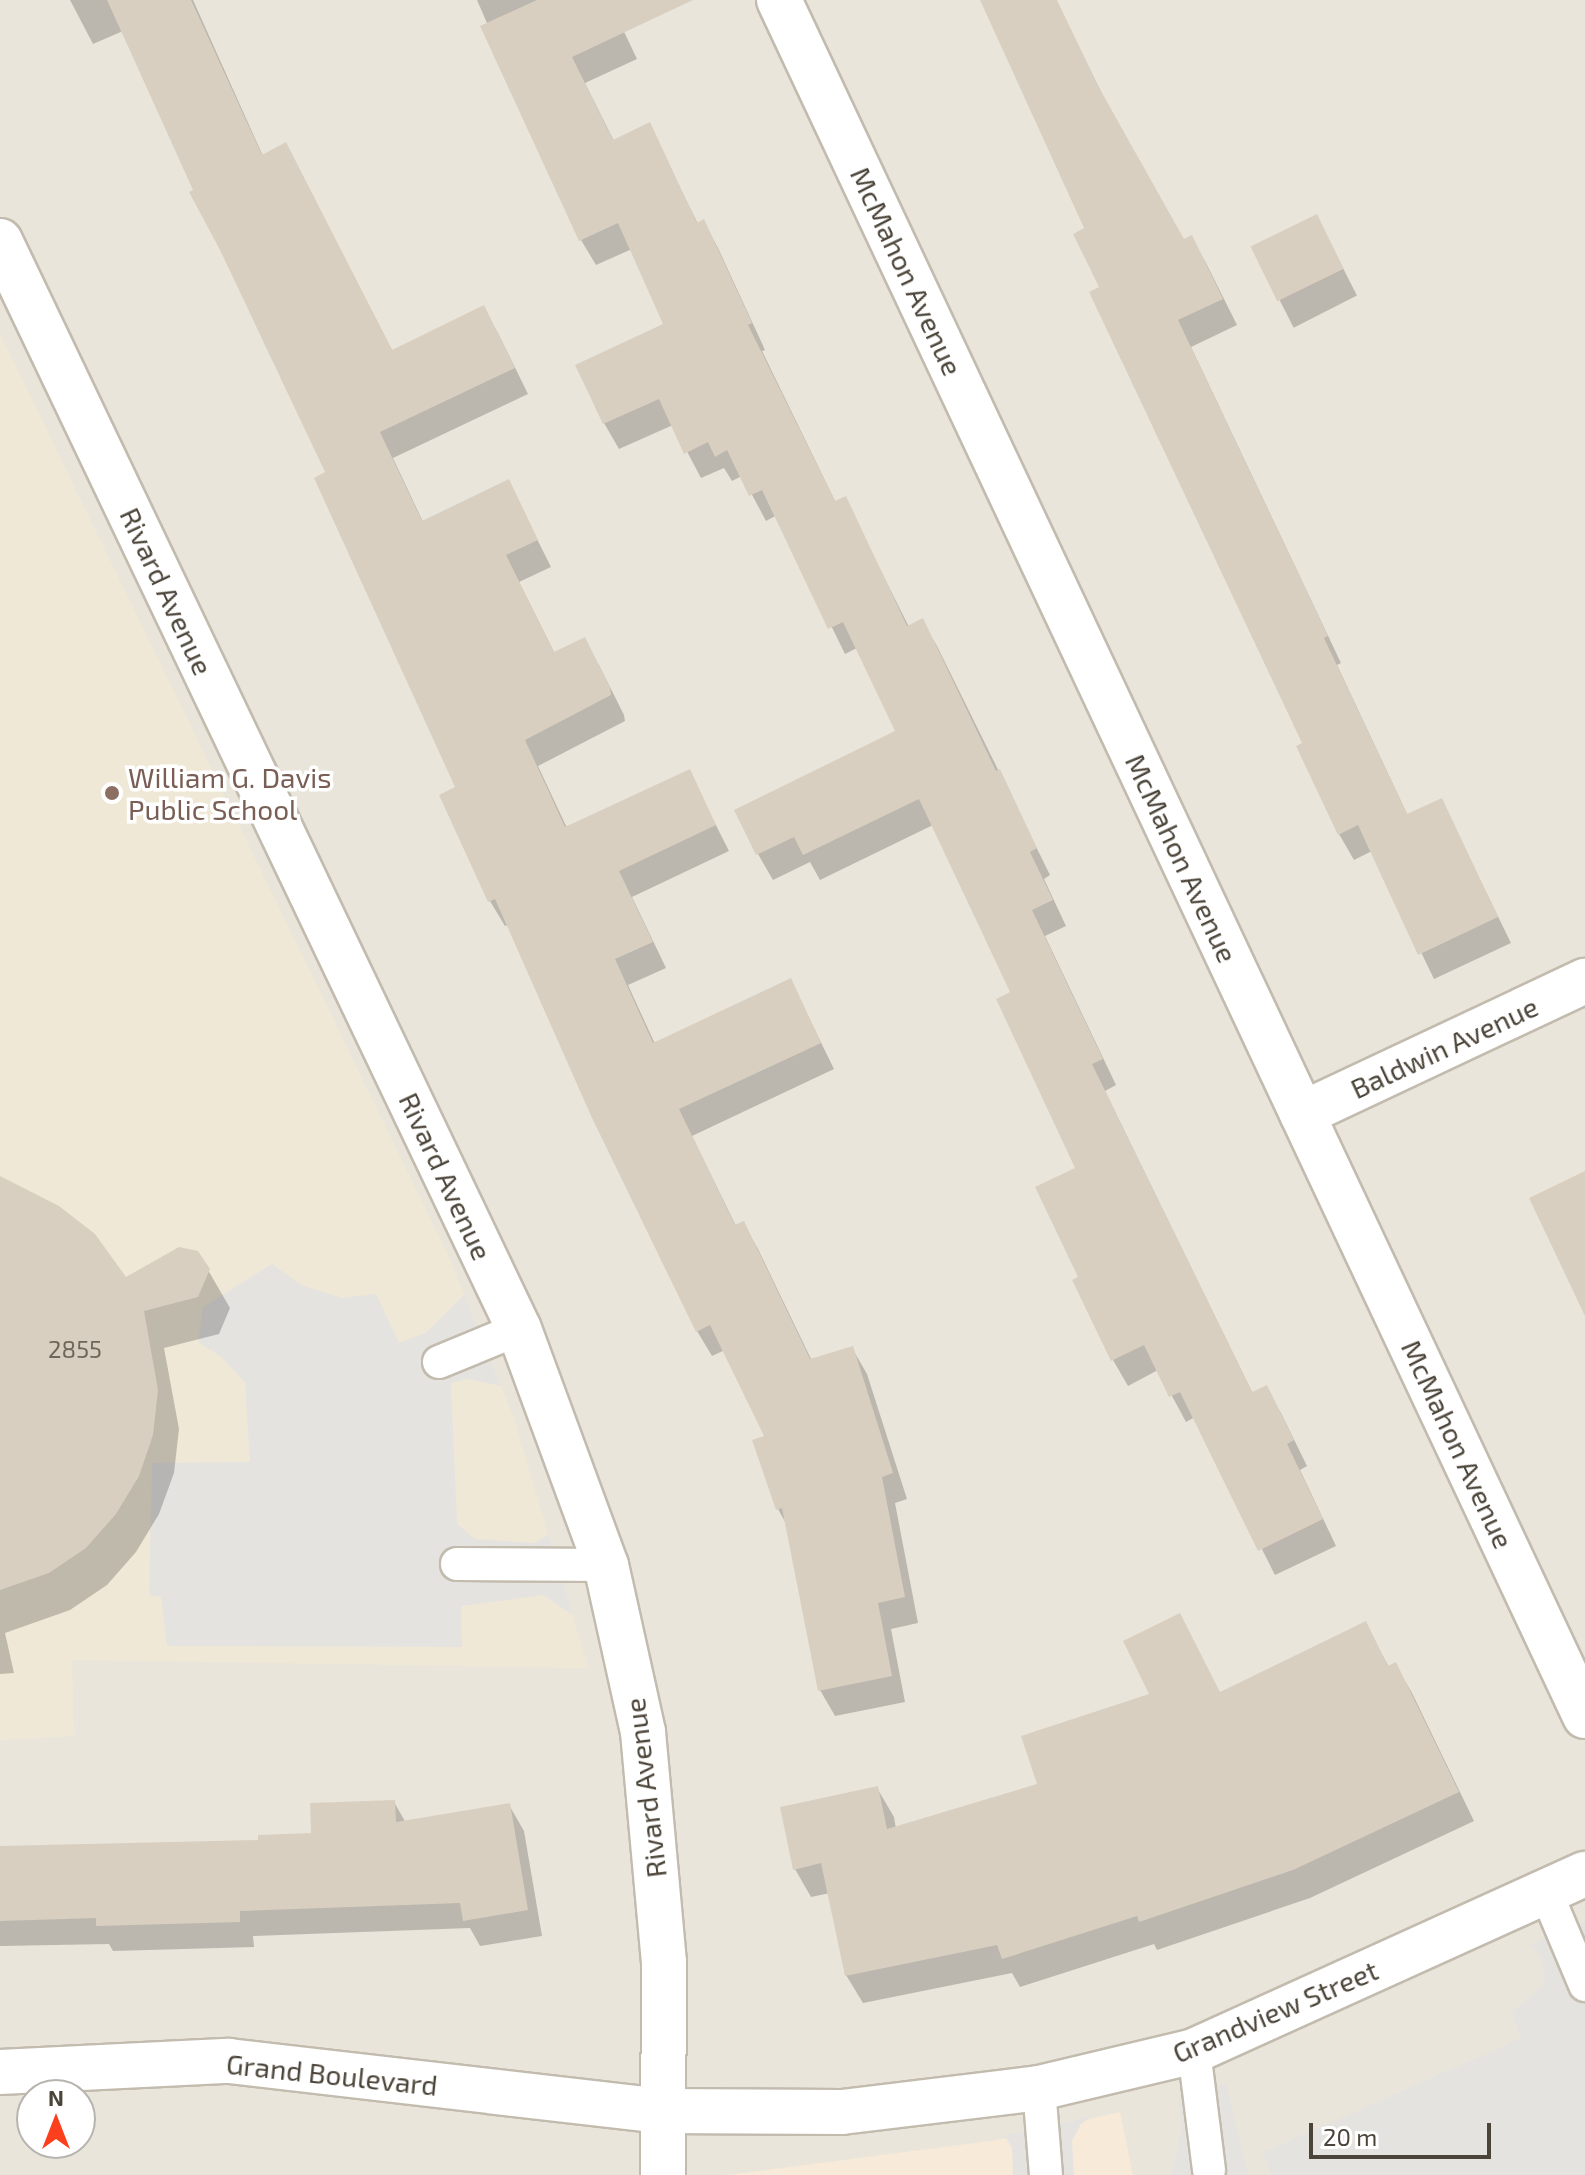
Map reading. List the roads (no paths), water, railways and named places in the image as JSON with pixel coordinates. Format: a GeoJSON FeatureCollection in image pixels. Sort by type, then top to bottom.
{"type":"FeatureCollection","features":[{"type":"Feature","properties":{"kind":"street","name":"McMahon Avenue"},"geometry":{"type":"LineString","coordinates":[[779,0],[1585,1716]]}},
{"type":"Feature","properties":{"kind":"street","name":"Rivard Avenue"},"geometry":{"type":"LineString","coordinates":[[0,241],[519,1329],[606,1565],[643,1732],[664,1962],[663,2175]]}},
{"type":"Feature","properties":{"kind":"street","name":"Baldwin Avenue"},"geometry":{"type":"LineString","coordinates":[[1302,1114],[1585,981]]}},
{"type":"Feature","properties":{"kind":"street","name":"Grandview Street"},"geometry":{"type":"LineString","coordinates":[[663,2111],[842,2112],[1039,2088],[1194,2051],[1585,1874]]}},
{"type":"Feature","properties":{"kind":"street","name":"Grand Boulevard"},"geometry":{"type":"LineString","coordinates":[[0,2072],[229,2061],[663,2111]]}},
{"type":"Feature","properties":{"kind":"lane"},"geometry":{"type":"LineString","coordinates":[[439,1362],[519,1329]]}},
{"type":"Feature","properties":{"kind":"lane"},"geometry":{"type":"LineString","coordinates":[[457,1564],[606,1565]]}},
{"type":"Feature","properties":{"kind":"lane"},"geometry":{"type":"LineString","coordinates":[[1546,1892],[1585,1985]]}},
{"type":"Feature","properties":{"kind":"lane"},"geometry":{"type":"LineString","coordinates":[[1194,2051],[1209,2170]]}},
{"type":"Feature","properties":{"kind":"lane"},"geometry":{"type":"LineString","coordinates":[[1039,2088],[1046,2175]]}},
{"type":"Feature","properties":{"kind":"place","name":"William G. Davis Public School"},"geometry":{"type":"Point","coordinates":[112,793]}}]}
